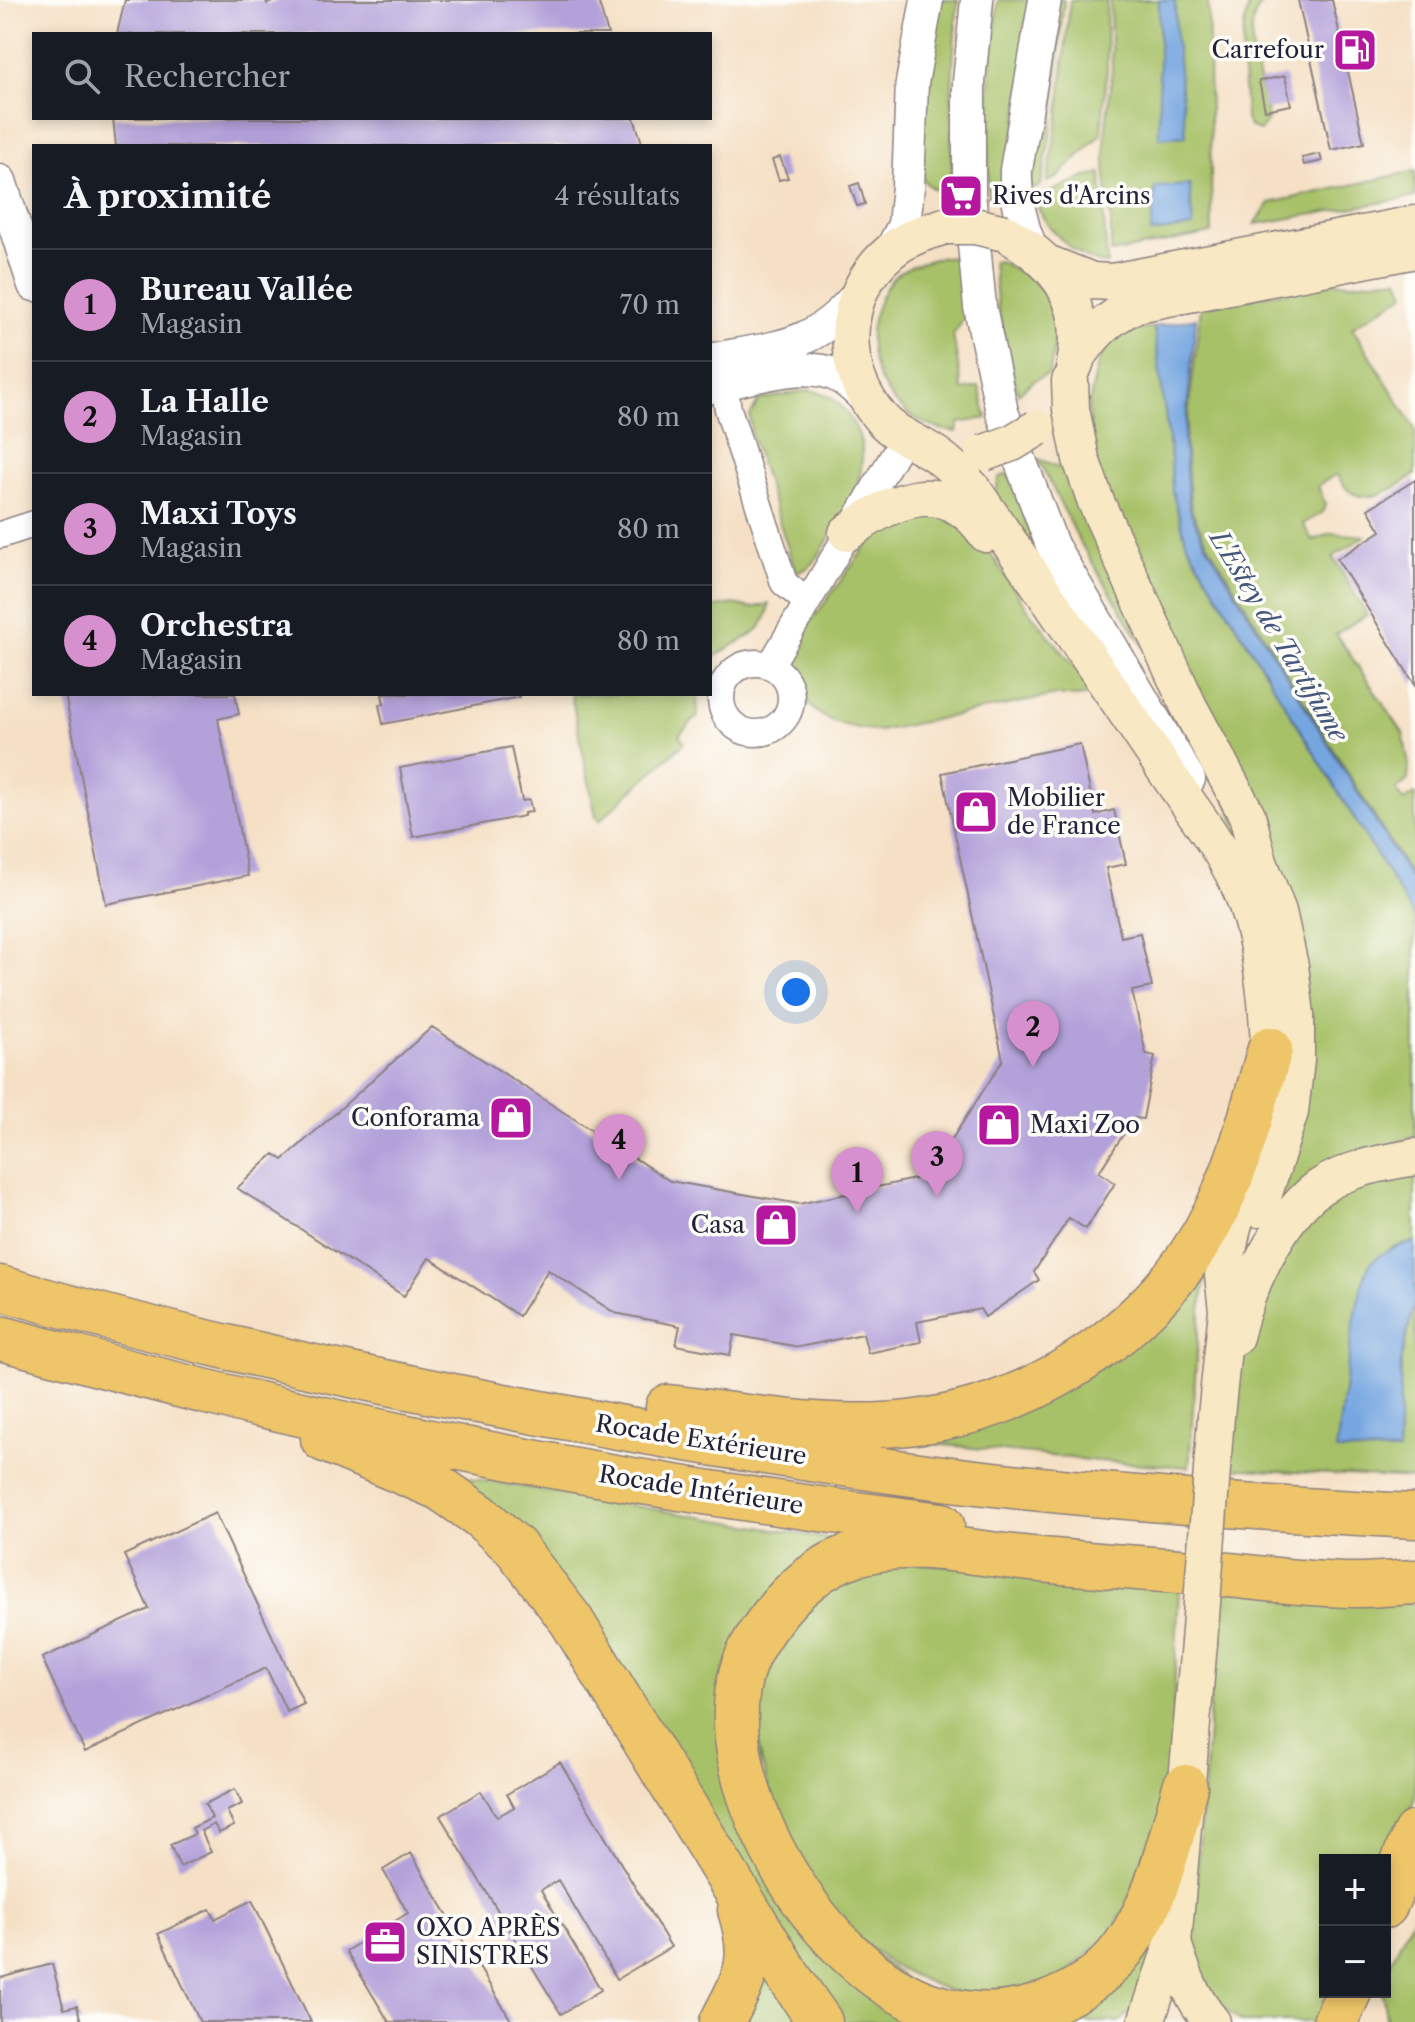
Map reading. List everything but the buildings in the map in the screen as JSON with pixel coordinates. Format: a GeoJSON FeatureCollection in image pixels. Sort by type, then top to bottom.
{"type":"FeatureCollection","features":[{"type":"Feature","properties":{"kind":"highway"},"geometry":{"type":"LineString","coordinates":[[216,1345],[412,1365],[614,1402],[808,1422],[861,1425],[914,1423],[962,1414],[1010,1398],[1083,1361],[1141,1312],[1180,1269],[1203,1237],[1235,1167],[1270,1049]]}},
{"type":"Feature","properties":{"kind":"highway","name":"Rocade Extérieure"},"geometry":{"type":"LineString","coordinates":[[0,1288],[216,1345],[410,1388],[611,1426],[912,1474],[1275,1509],[1415,1516]]}},
{"type":"Feature","properties":{"kind":"highway","name":"Rocade Intérieure"},"geometry":{"type":"LineString","coordinates":[[0,1338],[210,1393],[605,1476],[896,1519],[1182,1553],[1415,1565]]}},
{"type":"Feature","properties":{"kind":"highway"},"geometry":{"type":"LineString","coordinates":[[210,1393],[440,1488],[480,1516],[515,1547],[571,1620],[789,1977],[820,2022]]}},
{"type":"Feature","properties":{"kind":"highway"},"geometry":{"type":"LineString","coordinates":[[1040,1488],[1111,1477],[1415,1495]]}},
{"type":"Feature","properties":{"kind":"highway"},"geometry":{"type":"LineString","coordinates":[[1185,1787],[1150,1901],[1111,1962],[1087,1984],[1060,1999],[1023,2011],[974,2015],[931,2006],[884,1981],[836,1940],[795,1890],[765,1838],[744,1777],[737,1722],[740,1678],[757,1637],[788,1596],[827,1567],[852,1555],[881,1548],[908,1546],[1351,1585],[1415,1582]]}},
{"type":"Feature","properties":{"kind":"highway"},"geometry":{"type":"LineString","coordinates":[[1391,1891],[1415,1833]]}},
{"type":"Feature","properties":{"kind":"highway"},"geometry":{"type":"LineString","coordinates":[[722,2022],[744,1977],[749,1959],[749,1938],[733,1884]]}},
{"type":"Feature","properties":{"kind":"highway"},"geometry":{"type":"LineString","coordinates":[[1335,2022],[1346,1998]]}},
{"type":"Feature","properties":{"kind":"main road"},"geometry":{"type":"LineString","coordinates":[[1227,1310],[1240,1278],[1290,1112],[1296,1060],[1296,1015],[1290,966],[1278,912],[1081,645],[972,488],[952,467],[882,420],[865,398],[854,374],[849,347],[851,320],[858,294],[872,271],[890,252],[916,235],[945,226],[975,226],[1028,248],[1092,281],[1112,282],[1415,224]]}},
{"type":"Feature","properties":{"kind":"main road"},"geometry":{"type":"LineString","coordinates":[[1028,248],[1063,283],[1073,305],[1078,328],[1071,409],[1096,502],[1188,705],[1247,815],[1251,922],[1262,967],[1270,1049],[1268,1108],[1251,1175],[1233,1227],[1223,1276],[1227,1310],[1173,1943],[1146,2022]]}},
{"type":"Feature","properties":{"kind":"main road"},"geometry":{"type":"LineString","coordinates":[[915,443],[955,454],[984,453],[1012,443],[1037,428],[1056,406],[1089,339],[1117,313],[1137,304],[1415,250]]}},
{"type":"Feature","properties":{"kind":"main road"},"geometry":{"type":"LineString","coordinates":[[847,533],[874,513],[910,498],[954,504],[968,511],[981,526],[1031,599],[1081,645]]}},
{"type":"Feature","properties":{"kind":"main road"},"geometry":{"type":"LineString","coordinates":[[1216,1416],[1239,1319],[1273,1243],[1298,1208],[1321,1187],[1359,1168],[1415,1157]]}},
{"type":"Feature","properties":{"kind":"main road"},"geometry":{"type":"LineString","coordinates":[[1173,1943],[1188,1986],[1212,2022]]}},
{"type":"Feature","properties":{"kind":"street"},"geometry":{"type":"LineString","coordinates":[[890,252],[904,225],[912,83],[927,0]]}},
{"type":"Feature","properties":{"kind":"street"},"geometry":{"type":"LineString","coordinates":[[977,0],[969,82],[969,156],[978,295],[1002,412],[1021,468],[1040,508],[1065,530],[1237,818],[1247,869]]}},
{"type":"Feature","properties":{"kind":"street"},"geometry":{"type":"LineString","coordinates":[[1028,248],[1015,191],[1016,170],[1045,0]]}},
{"type":"Feature","properties":{"kind":"street"},"geometry":{"type":"LineString","coordinates":[[0,181],[32,279]]}},
{"type":"Feature","properties":{"kind":"street"},"geometry":{"type":"LineString","coordinates":[[715,377],[813,336],[839,317],[858,294]]}},
{"type":"Feature","properties":{"kind":"street"},"geometry":{"type":"LineString","coordinates":[[715,377],[816,369],[840,377],[865,398]]}},
{"type":"Feature","properties":{"kind":"street"},"geometry":{"type":"LineString","coordinates":[[715,377],[784,583],[806,601]]}},
{"type":"Feature","properties":{"kind":"street"},"geometry":{"type":"LineString","coordinates":[[770,666],[847,533],[915,443]]}},
{"type":"Feature","properties":{"kind":"street"},"geometry":{"type":"LineString","coordinates":[[0,535],[32,525]]}},
{"type":"Feature","properties":{"kind":"green space"},"geometry":{"type":"Polygon","coordinates":[[[935,0],[958,0],[952,98],[953,196],[928,185],[922,171],[922,125],[935,0]]]}},
{"type":"Feature","properties":{"kind":"green space"},"geometry":{"type":"Polygon","coordinates":[[[998,0],[1037,0],[1007,179],[988,198],[989,89],[998,0]]]}},
{"type":"Feature","properties":{"kind":"green space"},"geometry":{"type":"Polygon","coordinates":[[[1053,0],[1064,0],[1053,121],[1041,185],[1034,189],[1024,186],[1053,0]]]}},
{"type":"Feature","properties":{"kind":"green space"},"geometry":{"type":"Polygon","coordinates":[[[1070,0],[1106,0],[1107,69],[1101,134],[1057,178],[1047,182],[1059,114],[1070,0]]]}},
{"type":"Feature","properties":{"kind":"green space"},"geometry":{"type":"Polygon","coordinates":[[[1110,0],[1208,0],[1212,233],[1111,253],[1105,168],[1112,69],[1110,0]]]}},
{"type":"Feature","properties":{"kind":"green space"},"geometry":{"type":"Polygon","coordinates":[[[1253,0],[1265,0],[1256,12],[1252,26],[1254,58],[1268,120],[1260,131],[1249,126],[1246,119],[1243,74],[1245,23],[1253,0]]]}},
{"type":"Feature","properties":{"kind":"green space"},"geometry":{"type":"Polygon","coordinates":[[[1415,171],[1415,197],[1255,224],[1270,203],[1415,171]]]}},
{"type":"Feature","properties":{"kind":"green space"},"geometry":{"type":"Polygon","coordinates":[[[1101,173],[1107,264],[1085,257],[1062,240],[1044,219],[1035,198],[1101,173]]]}},
{"type":"Feature","properties":{"kind":"green space"},"geometry":{"type":"Polygon","coordinates":[[[942,257],[957,257],[965,317],[953,335],[962,390],[979,387],[987,418],[959,423],[957,432],[935,428],[899,406],[876,371],[871,350],[871,329],[877,307],[890,282],[906,269],[942,257]]]}},
{"type":"Feature","properties":{"kind":"green space"},"geometry":{"type":"Polygon","coordinates":[[[999,261],[1028,277],[1041,290],[1054,324],[1054,350],[1049,374],[1034,380],[1018,394],[998,310],[993,262],[999,261]]]}},
{"type":"Feature","properties":{"kind":"green space"},"geometry":{"type":"Polygon","coordinates":[[[1399,278],[1405,294],[1352,327],[1415,428],[1415,475],[1383,493],[1365,496],[1348,490],[1336,474],[1318,486],[1325,503],[1323,512],[1303,524],[1313,541],[1330,533],[1365,536],[1333,557],[1367,615],[1336,634],[1403,733],[1409,765],[1408,780],[1396,790],[1403,801],[1415,794],[1415,883],[1204,537],[1191,509],[1185,441],[1201,307],[1335,282],[1399,278]]]}},
{"type":"Feature","properties":{"kind":"green space"},"geometry":{"type":"Polygon","coordinates":[[[1154,327],[1171,458],[1172,491],[1187,544],[1415,918],[1415,1137],[1352,1155],[1274,1210],[1307,1003],[1095,468],[1088,409],[1098,363],[1109,343],[1121,333],[1154,327]]]}},
{"type":"Feature","properties":{"kind":"green space"},"geometry":{"type":"Polygon","coordinates":[[[808,390],[831,398],[848,415],[862,446],[862,461],[854,492],[839,521],[814,562],[799,572],[794,567],[751,434],[750,416],[759,400],[808,390]]]}},
{"type":"Feature","properties":{"kind":"green space"},"geometry":{"type":"Polygon","coordinates":[[[1038,459],[1075,473],[1144,647],[1081,544],[1038,459]]]}},
{"type":"Feature","properties":{"kind":"green space"},"geometry":{"type":"Polygon","coordinates":[[[1008,474],[1053,581],[994,500],[999,477],[1008,474]]]}},
{"type":"Feature","properties":{"kind":"green space"},"geometry":{"type":"Polygon","coordinates":[[[925,506],[982,541],[1029,611],[1097,694],[1076,697],[1056,695],[879,731],[837,723],[813,709],[801,688],[797,663],[807,627],[880,527],[925,506]]]}},
{"type":"Feature","properties":{"kind":"green space"},"geometry":{"type":"Polygon","coordinates":[[[734,604],[751,608],[769,604],[767,616],[755,632],[712,659],[712,608],[734,604]]]}},
{"type":"Feature","properties":{"kind":"green space"},"geometry":{"type":"Polygon","coordinates":[[[571,696],[697,696],[698,716],[679,735],[684,743],[599,821],[571,696]]]}},
{"type":"Feature","properties":{"kind":"green space"},"geometry":{"type":"Polygon","coordinates":[[[1415,1173],[1415,1242],[1391,1248],[1398,1451],[1401,1358],[1415,1302],[1415,1479],[1228,1468],[1233,1388],[1242,1344],[1293,1235],[1319,1209],[1354,1188],[1415,1173]]]}},
{"type":"Feature","properties":{"kind":"green space"},"geometry":{"type":"Polygon","coordinates":[[[1210,1237],[1198,1334],[1189,1467],[1098,1461],[831,1433],[969,1419],[1210,1237]]]}},
{"type":"Feature","properties":{"kind":"green space"},"geometry":{"type":"Polygon","coordinates":[[[445,1474],[843,1541],[754,1616],[764,1872],[962,2022],[830,2022],[445,1474]]]}},
{"type":"Feature","properties":{"kind":"green space"},"geometry":{"type":"Polygon","coordinates":[[[885,1560],[1179,1587],[1171,1761],[1158,1826],[1139,1888],[1109,1935],[1060,1979],[996,1997],[951,1992],[898,1969],[848,1932],[779,1834],[750,1711],[784,1622],[811,1594],[885,1560]]]}},
{"type":"Feature","properties":{"kind":"green space"},"geometry":{"type":"Polygon","coordinates":[[[1219,1589],[1415,1603],[1415,1798],[1391,1856],[1319,1854],[1319,1998],[1323,1998],[1323,2022],[1242,2022],[1220,2004],[1206,1986],[1197,1964],[1192,1937],[1219,1589]]]}},
{"type":"Feature","properties":{"kind":"green space"},"geometry":{"type":"Polygon","coordinates":[[[1158,1896],[1151,1966],[1140,1999],[1120,2022],[1007,2022],[1039,2016],[1158,1896]]]}},
{"type":"Feature","properties":{"kind":"green space"},"geometry":{"type":"Polygon","coordinates":[[[1415,1913],[1415,2022],[1387,2022],[1383,1998],[1391,1998],[1391,1961],[1415,1913]]]}},
{"type":"Feature","properties":{"kind":"green space"},"geometry":{"type":"Polygon","coordinates":[[[759,1946],[810,2022],[730,2022],[759,1946]]]}},
{"type":"Feature","properties":{"kind":"water"},"geometry":{"type":"Polygon","coordinates":[[[1159,0],[1175,0],[1186,136],[1159,138],[1159,0]]]}},
{"type":"Feature","properties":{"kind":"water"},"geometry":{"type":"Polygon","coordinates":[[[1190,185],[1193,227],[1151,233],[1155,187],[1190,185]]]}},
{"type":"Feature","properties":{"kind":"water"},"geometry":{"type":"Polygon","coordinates":[[[1196,318],[1184,441],[1189,509],[1202,537],[1415,886],[1415,918],[1187,544],[1172,491],[1171,458],[1154,327],[1196,318]]]}},
{"type":"Feature","properties":{"kind":"water"},"geometry":{"type":"Polygon","coordinates":[[[1415,1242],[1415,1302],[1401,1358],[1398,1452],[1336,1451],[1354,1322],[1365,1275],[1371,1263],[1381,1255],[1415,1242]]]}},
{"type":"Feature","properties":{"kind":"place","name":"Carrefour"},"geometry":{"type":"Point","coordinates":[1355,50]}},
{"type":"Feature","properties":{"kind":"place","name":"Rives d'Arcins"},"geometry":{"type":"Point","coordinates":[961,196]}},
{"type":"Feature","properties":{"kind":"place","name":"Mobilier de France"},"geometry":{"type":"Point","coordinates":[976,812]}},
{"type":"Feature","properties":{"kind":"place","name":"La Halle"},"geometry":{"type":"Point","coordinates":[1033,1067]}},
{"type":"Feature","properties":{"kind":"place","name":"Conforama"},"geometry":{"type":"Point","coordinates":[511,1118]}},
{"type":"Feature","properties":{"kind":"place","name":"Maxi Zoo"},"geometry":{"type":"Point","coordinates":[999,1125]}},
{"type":"Feature","properties":{"kind":"place","name":"Orchestra"},"geometry":{"type":"Point","coordinates":[619,1180]}},
{"type":"Feature","properties":{"kind":"place","name":"Maxi Toys"},"geometry":{"type":"Point","coordinates":[937,1197]}},
{"type":"Feature","properties":{"kind":"place","name":"Bureau Vallée"},"geometry":{"type":"Point","coordinates":[857,1213]}},
{"type":"Feature","properties":{"kind":"place","name":"Casa"},"geometry":{"type":"Point","coordinates":[776,1225]}},
{"type":"Feature","properties":{"kind":"place","name":"OXO APRÈS SINISTRES"},"geometry":{"type":"Point","coordinates":[385,1942]}},
{"type":"Feature","properties":{"kind":"water label","name":"L'Estey de Tartifume"},"geometry":{"type":"Point","coordinates":[1279,636]}}]}
